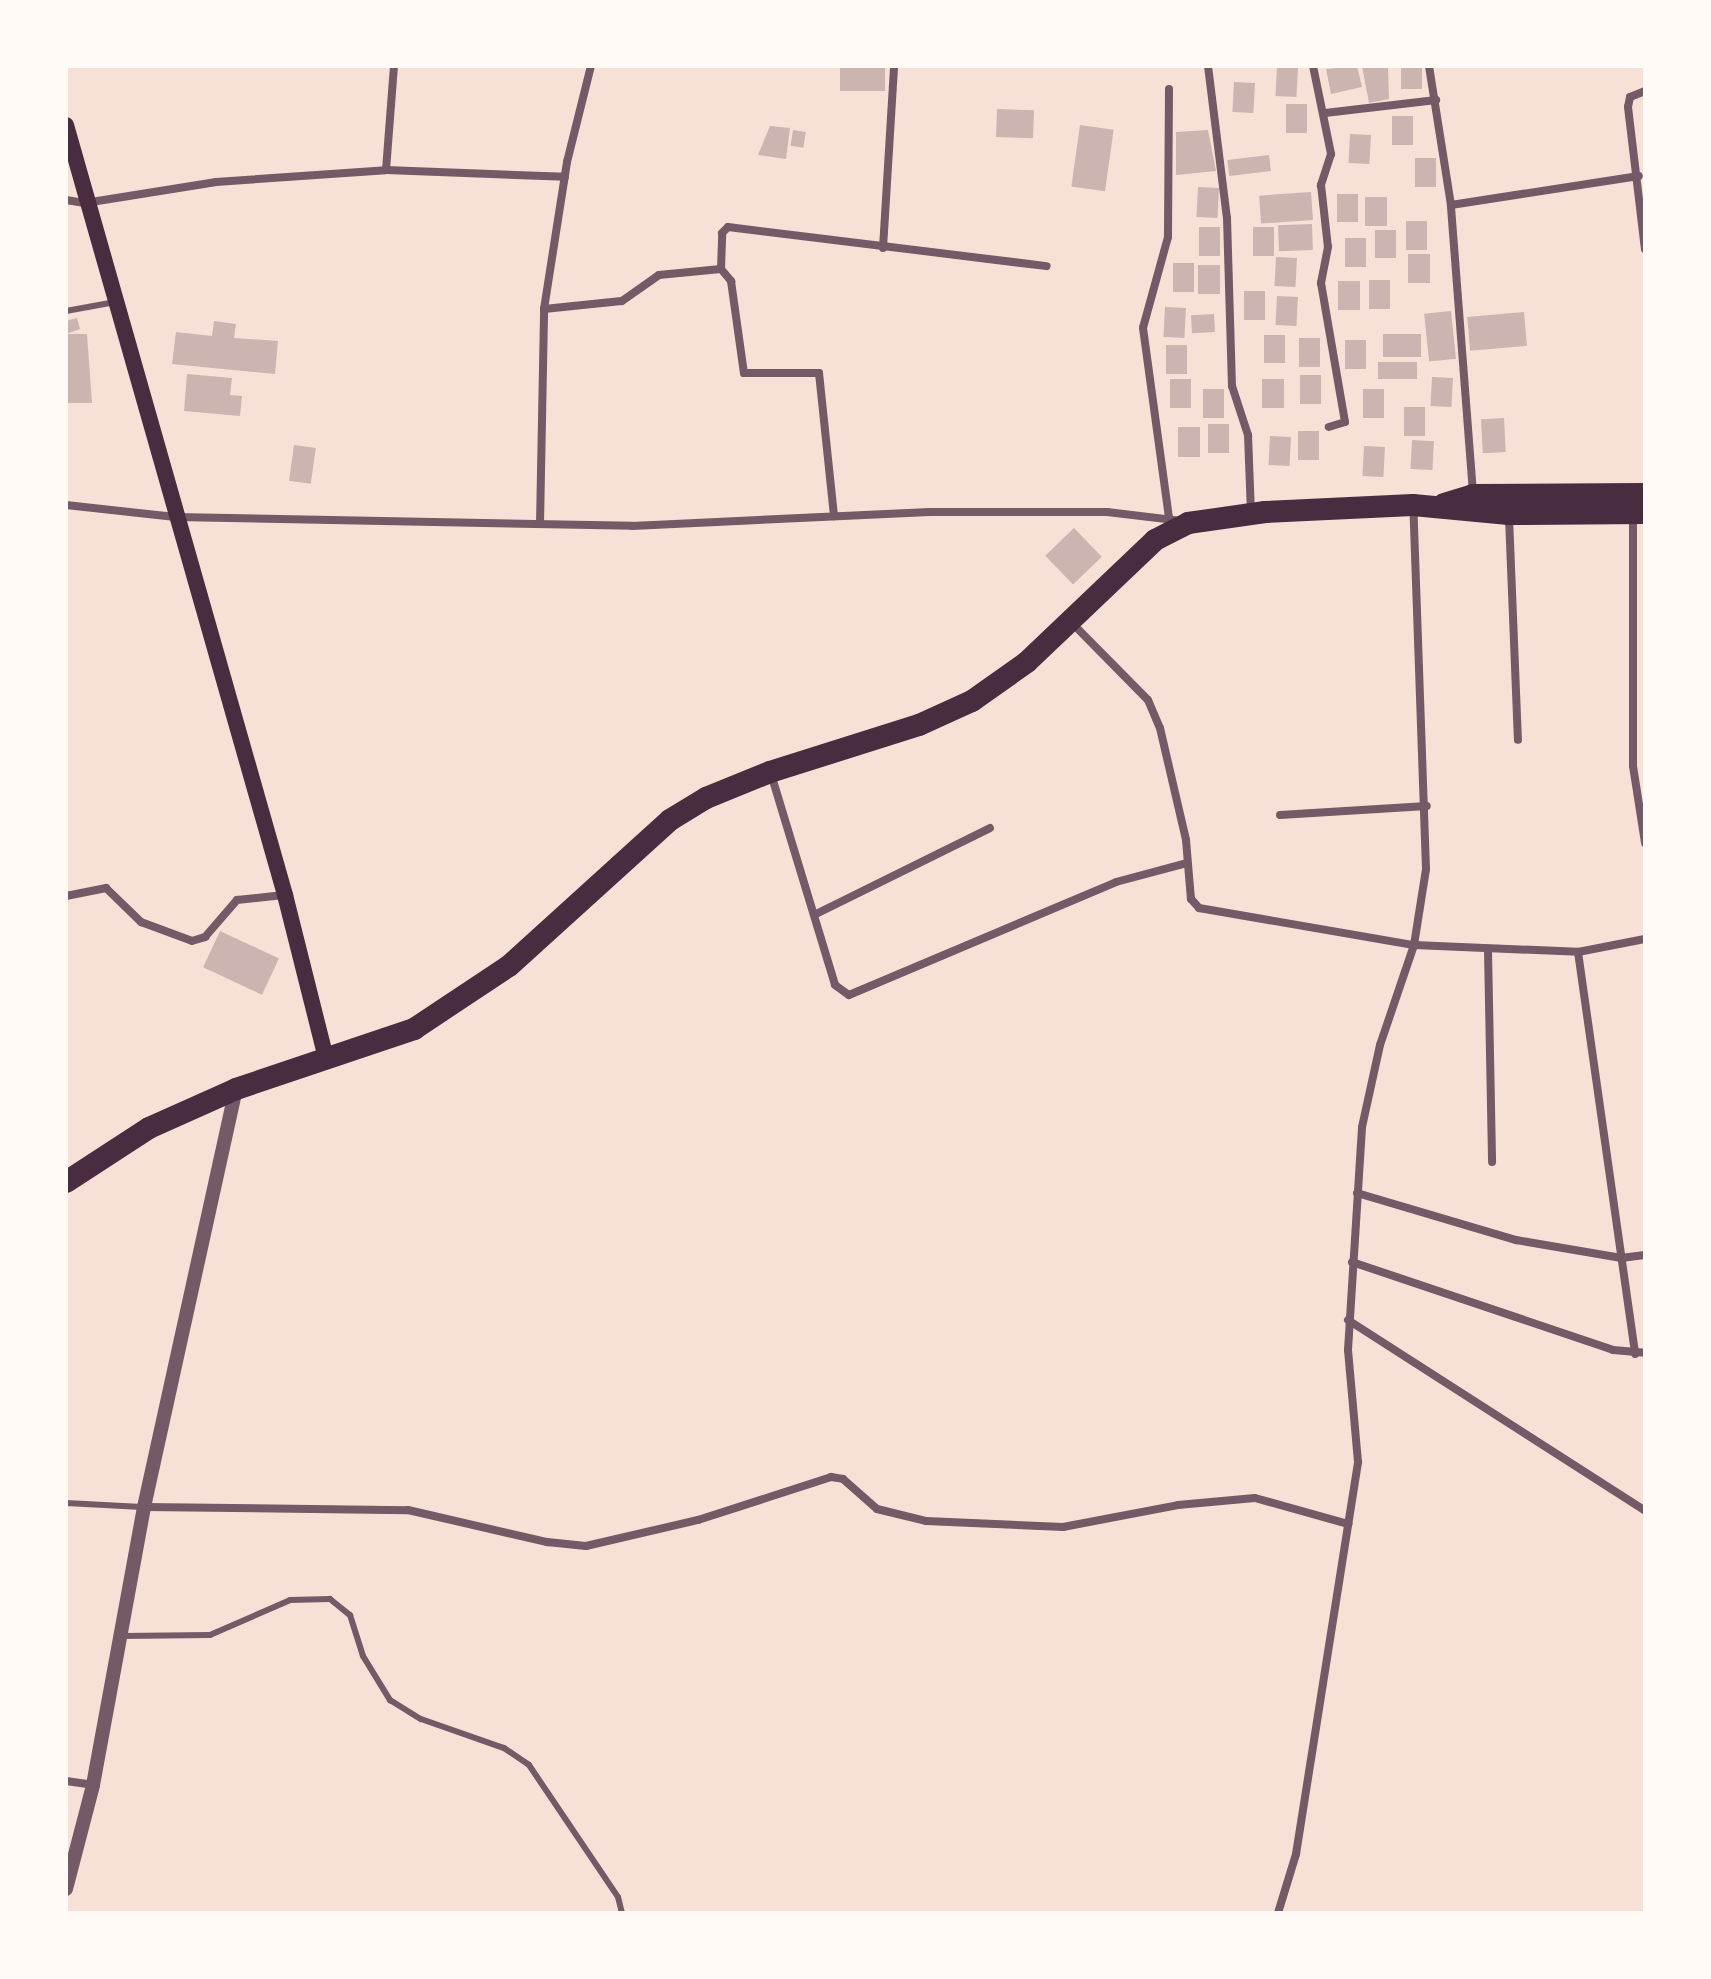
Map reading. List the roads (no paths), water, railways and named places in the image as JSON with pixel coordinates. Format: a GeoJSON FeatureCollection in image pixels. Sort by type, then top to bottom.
{"type":"FeatureCollection","features":[{"type":"Feature","properties":{"kind":"highway"},"geometry":{"type":"LineString","coordinates":[[66,1182],[149,1128],[236,1089],[414,1029],[509,966],[670,820],[706,798],[770,772],[919,725],[972,701],[1071,622],[1118,572],[1178,520],[1413,505],[1639,503]]}},
{"type":"Feature","properties":{"kind":"main road"},"geometry":{"type":"LineString","coordinates":[[66,125],[85,203],[285,895],[326,1058]]}},
{"type":"Feature","properties":{"kind":"street"},"geometry":{"type":"LineString","coordinates":[[386,170],[394,66]]}},
{"type":"Feature","properties":{"kind":"street"},"geometry":{"type":"LineString","coordinates":[[540,524],[544,309],[565,177],[591,66]]}},
{"type":"Feature","properties":{"kind":"street"},"geometry":{"type":"LineString","coordinates":[[883,248],[894,66]]}},
{"type":"Feature","properties":{"kind":"street"},"geometry":{"type":"LineString","coordinates":[[1208,66],[1227,218],[1232,386],[1247,428],[1251,513]]}},
{"type":"Feature","properties":{"kind":"street"},"geometry":{"type":"LineString","coordinates":[[1313,66],[1331,154],[1321,185],[1328,247],[1320,277],[1345,422],[1329,427]]}},
{"type":"Feature","properties":{"kind":"street"},"geometry":{"type":"LineString","coordinates":[[1429,66],[1451,205],[1474,504]]}},
{"type":"Feature","properties":{"kind":"street"},"geometry":{"type":"LineString","coordinates":[[66,505],[175,517],[632,526],[834,516],[1107,512],[1178,520],[1143,328],[1168,237],[1169,89]]}},
{"type":"Feature","properties":{"kind":"street"},"geometry":{"type":"LineString","coordinates":[[1645,91],[1632,95],[1628,104],[1639,176],[1645,249]]}},
{"type":"Feature","properties":{"kind":"street"},"geometry":{"type":"LineString","coordinates":[[1325,113],[1436,100]]}},
{"type":"Feature","properties":{"kind":"street"},"geometry":{"type":"LineString","coordinates":[[66,200],[85,203],[216,182],[386,170],[565,177]]}},
{"type":"Feature","properties":{"kind":"street"},"geometry":{"type":"LineString","coordinates":[[1451,205],[1639,176]]}},
{"type":"Feature","properties":{"kind":"street"},"geometry":{"type":"LineString","coordinates":[[834,516],[819,373],[744,373],[731,281],[721,269],[722,233],[728,227],[1047,266]]}},
{"type":"Feature","properties":{"kind":"street"},"geometry":{"type":"LineString","coordinates":[[544,309],[622,301],[659,275],[721,269]]}},
{"type":"Feature","properties":{"kind":"street"},"geometry":{"type":"LineString","coordinates":[[1639,503],[1633,766],[1645,843]]}},
{"type":"Feature","properties":{"kind":"street"},"geometry":{"type":"LineString","coordinates":[[1278,1913],[1296,1854],[1358,1450],[1348,1320],[1357,1193],[1369,1087],[1414,945],[1426,869],[1427,806],[1413,505]]}},
{"type":"Feature","properties":{"kind":"street"},"geometry":{"type":"LineString","coordinates":[[1508,505],[1518,740]]}},
{"type":"Feature","properties":{"kind":"street"},"geometry":{"type":"LineString","coordinates":[[1071,622],[1148,700],[1160,728],[1187,863],[1191,899],[1203,910],[1414,945],[1488,950],[1578,952],[1645,939]]}},
{"type":"Feature","properties":{"kind":"street"},"geometry":{"type":"LineString","coordinates":[[770,772],[816,914],[835,985],[855,995],[1116,882],[1187,863]]}},
{"type":"Feature","properties":{"kind":"street"},"geometry":{"type":"LineString","coordinates":[[1280,815],[1427,806]]}},
{"type":"Feature","properties":{"kind":"street"},"geometry":{"type":"LineString","coordinates":[[816,914],[990,828]]}},
{"type":"Feature","properties":{"kind":"street"},"geometry":{"type":"LineString","coordinates":[[66,896],[106,888],[141,922],[192,941],[205,937],[237,900],[285,895]]}},
{"type":"Feature","properties":{"kind":"street"},"geometry":{"type":"LineString","coordinates":[[1488,950],[1492,1162]]}},
{"type":"Feature","properties":{"kind":"street"},"geometry":{"type":"LineString","coordinates":[[1578,952],[1635,1354]]}},
{"type":"Feature","properties":{"kind":"street"},"geometry":{"type":"LineString","coordinates":[[66,1889],[93,1785],[144,1507],[236,1089]]}},
{"type":"Feature","properties":{"kind":"street"},"geometry":{"type":"LineString","coordinates":[[1357,1193],[1453,1225],[1621,1258],[1645,1255]]}},
{"type":"Feature","properties":{"kind":"street"},"geometry":{"type":"LineString","coordinates":[[1352,1262],[1635,1354],[1645,1353]]}},
{"type":"Feature","properties":{"kind":"street"},"geometry":{"type":"LineString","coordinates":[[1348,1320],[1645,1511]]}},
{"type":"Feature","properties":{"kind":"street"},"geometry":{"type":"LineString","coordinates":[[144,1507],[408,1510],[547,1542],[586,1546],[698,1520],[831,1477],[843,1479],[877,1509],[926,1521],[1063,1527],[1127,1519],[1178,1505],[1255,1498],[1348,1524]]}},
{"type":"Feature","properties":{"kind":"street"},"geometry":{"type":"LineString","coordinates":[[66,1781],[93,1785]]}},
{"type":"Feature","properties":{"kind":"lane"},"geometry":{"type":"LineString","coordinates":[[66,311],[115,302]]}},
{"type":"Feature","properties":{"kind":"lane"},"geometry":{"type":"LineString","coordinates":[[66,1503],[144,1507]]}},
{"type":"Feature","properties":{"kind":"lane"},"geometry":{"type":"LineString","coordinates":[[120,1636],[210,1635],[290,1600],[330,1599],[350,1615],[368,1666],[390,1700],[421,1719],[504,1748],[529,1765],[618,1897],[622,1913]]}}]}
